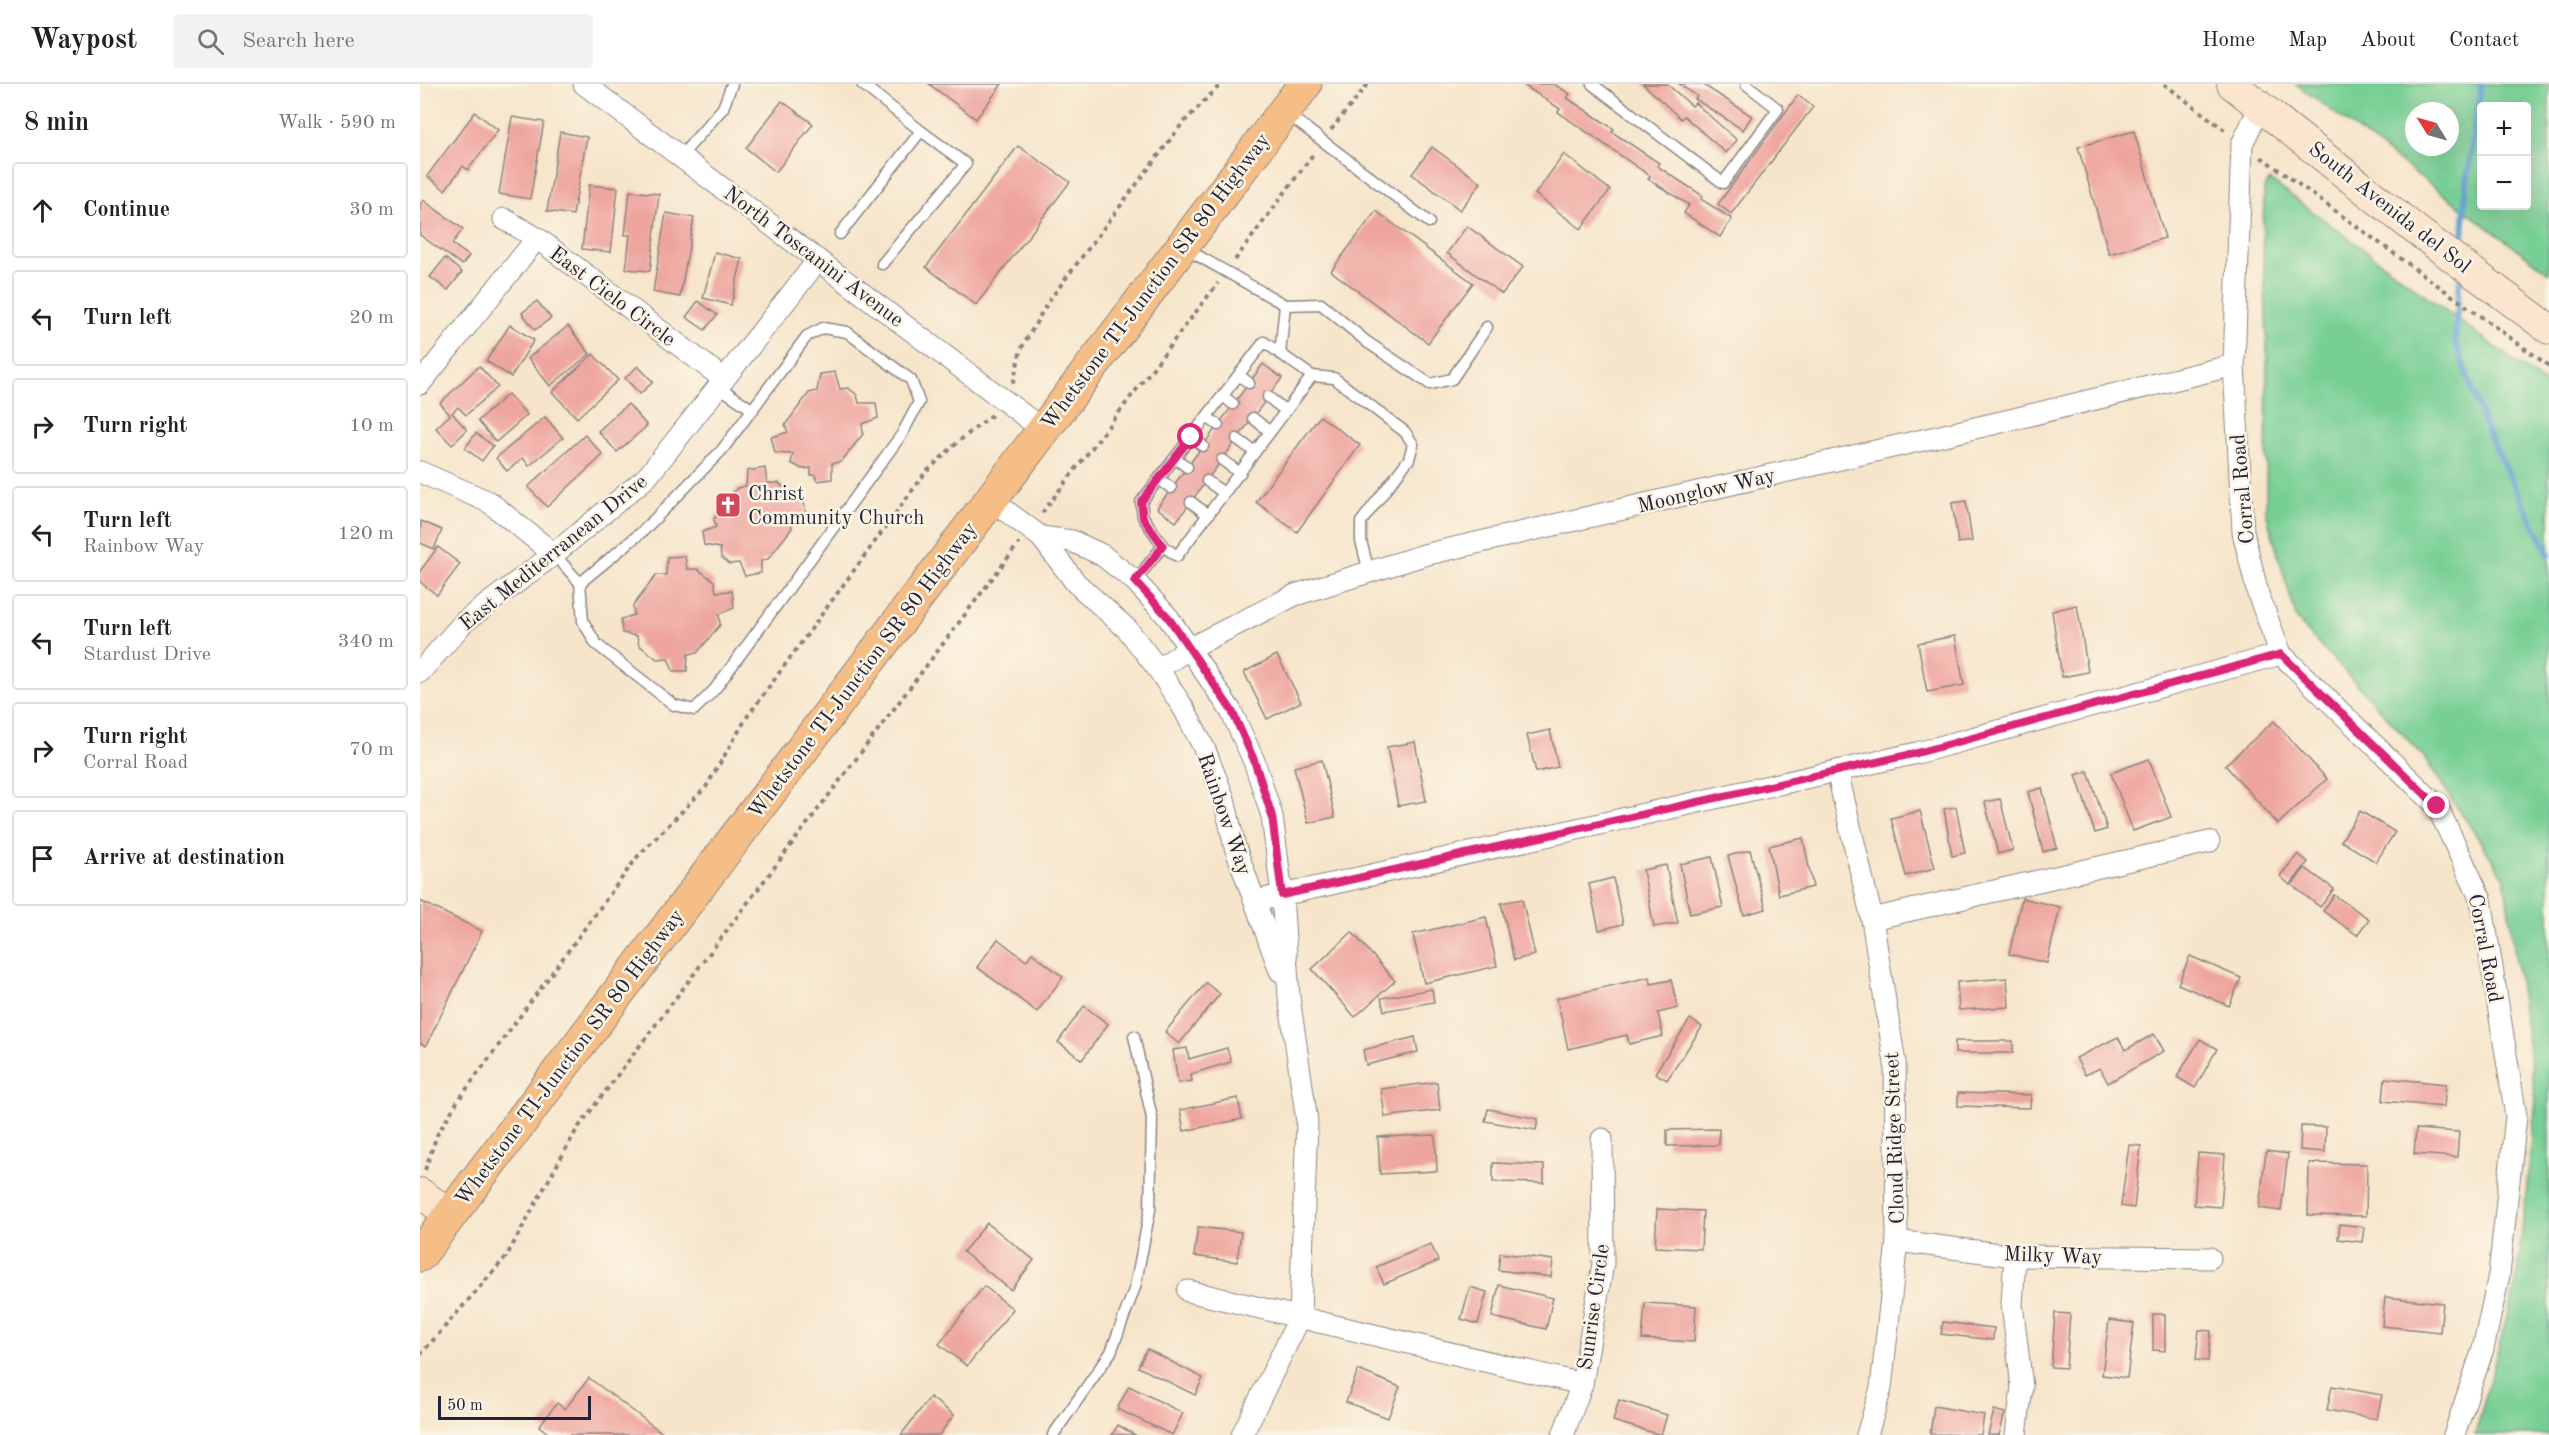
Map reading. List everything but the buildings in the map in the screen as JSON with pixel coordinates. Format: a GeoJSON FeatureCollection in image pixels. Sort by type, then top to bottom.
{"type":"FeatureCollection","features":[{"type":"Feature","properties":{"kind":"highway","name":"Whetstone TI-Junction SR 80 Highway"},"geometry":{"type":"LineString","coordinates":[[420,1255],[991,500],[1042,429],[1305,84]]}},
{"type":"Feature","properties":{"kind":"street","name":"North Toscanini Avenue"},"geometry":{"type":"LineString","coordinates":[[584,84],[1042,429]]}},
{"type":"Feature","properties":{"kind":"street","name":"South Avenida del Sol"},"geometry":{"type":"LineString","coordinates":[[2232,84],[2416,230],[2549,329]]}},
{"type":"Feature","properties":{"kind":"street","name":"Corral Road"},"geometry":{"type":"LineString","coordinates":[[2261,105],[2242,144],[2234,365],[2242,532],[2258,594],[2281,654],[2437,806],[2481,900],[2516,1116],[2499,1275],[2483,1350],[2454,1435]]}},
{"type":"Feature","properties":{"kind":"street"},"geometry":{"type":"LineString","coordinates":[[504,219],[537,238]]}},
{"type":"Feature","properties":{"kind":"street","name":"East Cielo Circle"},"geometry":{"type":"LineString","coordinates":[[420,384],[537,238],[722,383]]}},
{"type":"Feature","properties":{"kind":"street","name":"East Mediterranean Drive"},"geometry":{"type":"LineString","coordinates":[[420,672],[464,622],[554,554],[647,477],[818,260]]}},
{"type":"Feature","properties":{"kind":"street","name":"Moonglow Way"},"geometry":{"type":"LineString","coordinates":[[1158,669],[1190,648],[1295,595],[1424,555],[2014,419],[2234,365]]}},
{"type":"Feature","properties":{"kind":"street"},"geometry":{"type":"LineString","coordinates":[[420,472],[489,502],[554,554]]}},
{"type":"Feature","properties":{"kind":"street","name":"Rainbow Way"},"geometry":{"type":"LineString","coordinates":[[991,500],[1036,532],[1076,583],[1128,630],[1158,669],[1184,709],[1205,750],[1224,799],[1235,847],[1289,997]]}},
{"type":"Feature","properties":{"kind":"street","name":"Rainbow Way"},"geometry":{"type":"LineString","coordinates":[[1036,532],[1072,541],[1102,555],[1135,581],[1168,617],[1232,711],[1254,760],[1272,816],[1282,895],[1289,997],[1307,1121],[1300,1317],[1242,1435]]}},
{"type":"Feature","properties":{"kind":"street"},"geometry":{"type":"LineString","coordinates":[[1255,901],[1917,753],[2281,654]]}},
{"type":"Feature","properties":{"kind":"street","name":"Cloud Ridge Street"},"geometry":{"type":"LineString","coordinates":[[1838,771],[1872,919],[1895,1063],[1897,1241],[1881,1388],[1867,1435]]}},
{"type":"Feature","properties":{"kind":"street"},"geometry":{"type":"LineString","coordinates":[[1872,919],[2209,842]]}},
{"type":"Feature","properties":{"kind":"street","name":"Sunrise Circle"},"geometry":{"type":"LineString","coordinates":[[1563,1435],[1582,1384],[1603,1264],[1602,1139]]}},
{"type":"Feature","properties":{"kind":"street"},"geometry":{"type":"LineString","coordinates":[[422,1183],[450,1214]]}},
{"type":"Feature","properties":{"kind":"street","name":"Milky Way"},"geometry":{"type":"LineString","coordinates":[[1897,1241],[2015,1256],[2210,1258]]}},
{"type":"Feature","properties":{"kind":"street"},"geometry":{"type":"LineString","coordinates":[[2015,1256],[2012,1304],[2022,1387],[2016,1435]]}},
{"type":"Feature","properties":{"kind":"street"},"geometry":{"type":"LineString","coordinates":[[1188,1291],[1582,1384]]}},
{"type":"Feature","properties":{"kind":"lane"},"geometry":{"type":"LineString","coordinates":[[681,156],[723,108],[732,84]]}},
{"type":"Feature","properties":{"kind":"lane"},"geometry":{"type":"LineString","coordinates":[[862,84],[966,164],[882,264]]}},
{"type":"Feature","properties":{"kind":"lane"},"geometry":{"type":"LineString","coordinates":[[1592,84],[1723,183],[1778,109],[1746,84]]}},
{"type":"Feature","properties":{"kind":"lane"},"geometry":{"type":"LineString","coordinates":[[1284,111],[1429,222]]}},
{"type":"Feature","properties":{"kind":"lane"},"geometry":{"type":"LineString","coordinates":[[840,234],[921,131]]}},
{"type":"Feature","properties":{"kind":"lane"},"geometry":{"type":"LineString","coordinates":[[1181,246],[1285,305],[1321,304],[1367,342],[1430,384],[1452,379],[1486,327]]}},
{"type":"Feature","properties":{"kind":"lane"},"geometry":{"type":"LineString","coordinates":[[1280,354],[1285,305]]}},
{"type":"Feature","properties":{"kind":"lane"},"geometry":{"type":"LineString","coordinates":[[554,554],[580,583],[583,621],[596,644],[674,705],[694,710],[715,689],[902,434],[919,402],[911,380],[847,332],[823,328],[807,336],[722,450],[643,531],[580,583]]}},
{"type":"Feature","properties":{"kind":"lane"},"geometry":{"type":"LineString","coordinates":[[1312,376],[1177,556],[1163,546],[1143,518],[1141,502],[1264,342],[1312,376],[1334,378],[1405,432],[1413,444],[1409,459],[1361,522],[1361,541],[1369,572]]}},
{"type":"Feature","properties":{"kind":"lane"},"geometry":{"type":"LineString","coordinates":[[1239,375],[1250,383]]}},
{"type":"Feature","properties":{"kind":"lane"},"geometry":{"type":"LineString","coordinates":[[722,383],[753,411]]}},
{"type":"Feature","properties":{"kind":"lane"},"geometry":{"type":"LineString","coordinates":[[1222,396],[1233,404]]}},
{"type":"Feature","properties":{"kind":"lane"},"geometry":{"type":"LineString","coordinates":[[1268,397],[1286,411]]}},
{"type":"Feature","properties":{"kind":"lane"},"geometry":{"type":"LineString","coordinates":[[1207,417],[1218,425]]}},
{"type":"Feature","properties":{"kind":"lane"},"geometry":{"type":"LineString","coordinates":[[1253,418],[1270,432]]}},
{"type":"Feature","properties":{"kind":"lane"},"geometry":{"type":"LineString","coordinates":[[1191,437],[1203,446]]}},
{"type":"Feature","properties":{"kind":"lane"},"geometry":{"type":"LineString","coordinates":[[1237,439],[1255,452]]}},
{"type":"Feature","properties":{"kind":"lane"},"geometry":{"type":"LineString","coordinates":[[1175,458],[1187,467]]}},
{"type":"Feature","properties":{"kind":"lane"},"geometry":{"type":"LineString","coordinates":[[1222,460],[1240,473]]}},
{"type":"Feature","properties":{"kind":"lane"},"geometry":{"type":"LineString","coordinates":[[1159,479],[1171,488]]}},
{"type":"Feature","properties":{"kind":"lane"},"geometry":{"type":"LineString","coordinates":[[1207,481],[1224,493]]}},
{"type":"Feature","properties":{"kind":"lane"},"geometry":{"type":"LineString","coordinates":[[1191,502],[1208,515]]}},
{"type":"Feature","properties":{"kind":"lane"},"geometry":{"type":"LineString","coordinates":[[1135,581],[1163,546]]}},
{"type":"Feature","properties":{"kind":"lane"},"geometry":{"type":"LineString","coordinates":[[1053,1435],[1111,1352],[1135,1287],[1150,1210],[1152,1118],[1134,1036]]}},
{"type":"Feature","properties":{"kind":"path"},"geometry":{"type":"LineString","coordinates":[[422,1183],[437,1135],[457,1102],[638,856],[706,787],[747,717],[925,473],[959,441],[1008,403],[1021,350],[1048,302],[1182,124],[1221,84]]}},
{"type":"Feature","properties":{"kind":"path"},"geometry":{"type":"LineString","coordinates":[[420,1355],[506,1257],[578,1129],[1036,532],[1323,141],[1368,84]]}},
{"type":"Feature","properties":{"kind":"path"},"geometry":{"type":"LineString","coordinates":[[2164,84],[2242,144],[2549,366]]}},
{"type":"Feature","properties":{"kind":"green space"},"geometry":{"type":"Polygon","coordinates":[[[2296,84],[2549,84],[2549,273],[2296,84]]]}},
{"type":"Feature","properties":{"kind":"green space"},"geometry":{"type":"Polygon","coordinates":[[[2270,180],[2549,387],[2549,1435],[2475,1435],[2517,1279],[2536,1100],[2504,877],[2424,757],[2297,620],[2266,513],[2267,337],[2263,244],[2264,188],[2270,180]]]}},
{"type":"Feature","properties":{"kind":"waterway"},"geometry":{"type":"LineString","coordinates":[[2462,254],[2466,188],[2481,84]]}},
{"type":"Feature","properties":{"kind":"waterway"},"geometry":{"type":"LineString","coordinates":[[2460,276],[2455,340],[2486,429],[2549,555]]}},
{"type":"Feature","properties":{"kind":"place","name":"Christ Community Church"},"geometry":{"type":"Point","coordinates":[728,505]}},
{"type":"Feature","properties":{"kind":"route"},"geometry":{"type":"LineString","coordinates":[[1191,437],[1141,502],[1143,518],[1163,546],[1135,581],[1168,617],[1232,711],[1254,760],[1272,816],[1282,895],[1917,753],[2281,654],[2437,806]]}}]}
